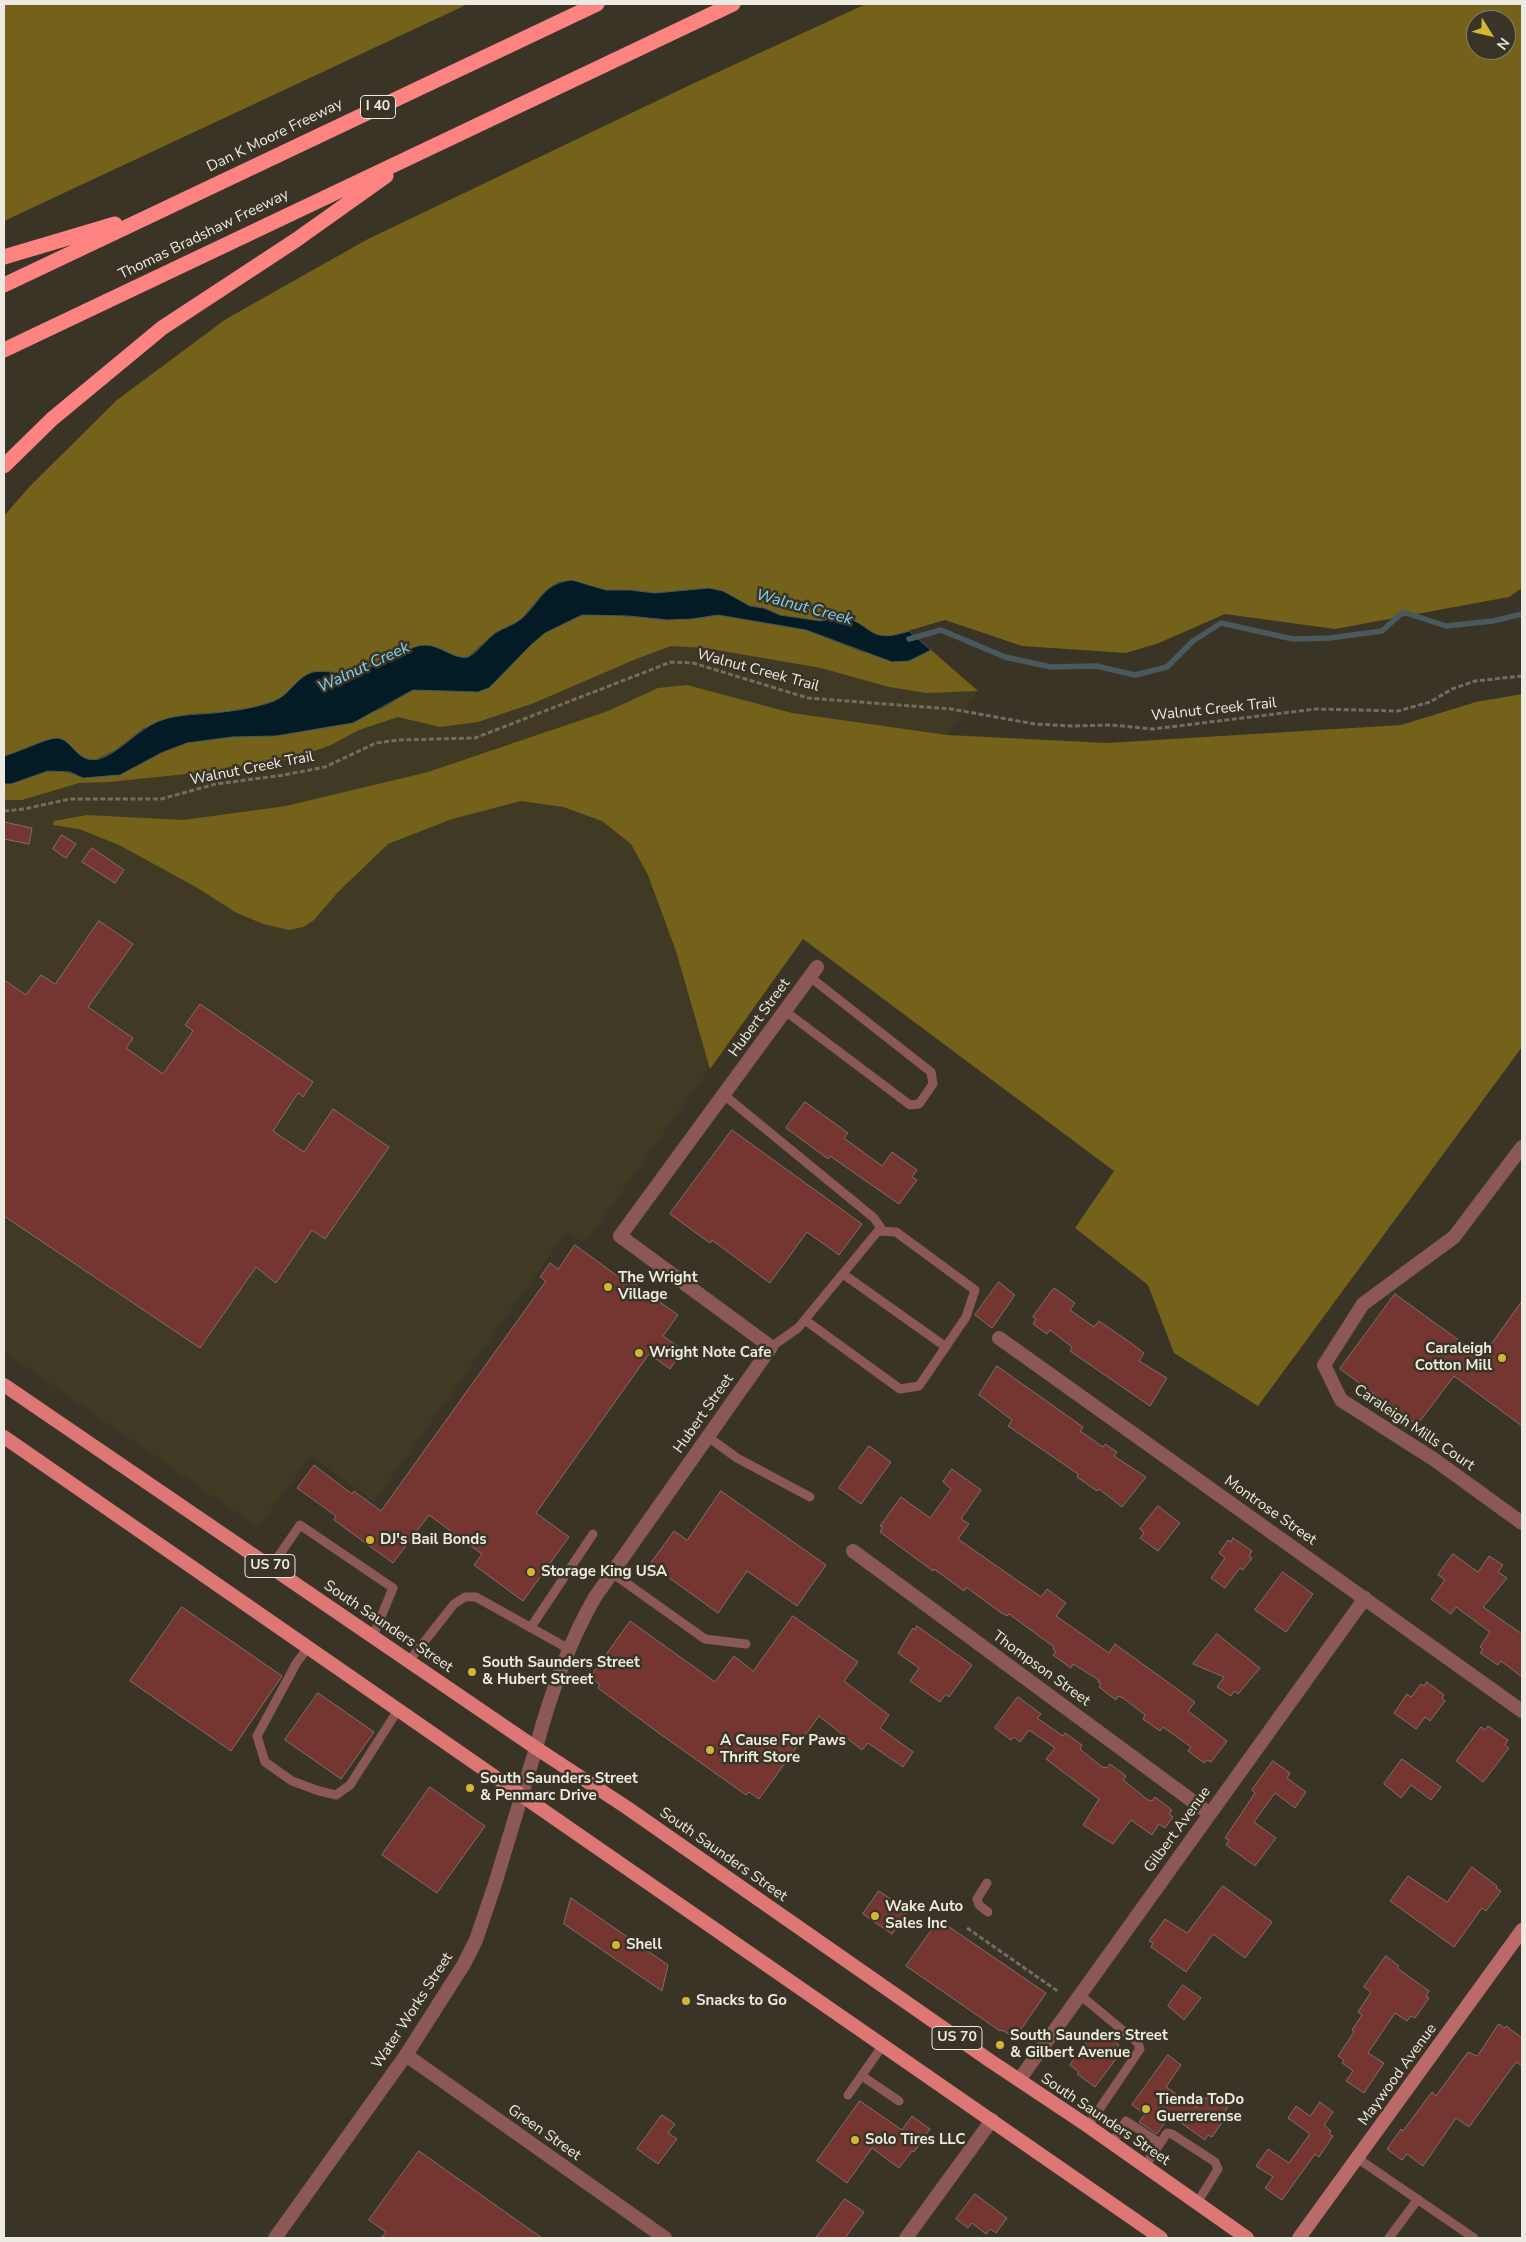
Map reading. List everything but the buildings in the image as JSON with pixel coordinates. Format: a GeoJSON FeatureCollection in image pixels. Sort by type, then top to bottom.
{"type":"FeatureCollection","features":[{"type":"Feature","properties":{"kind":"highway","name":"Dan K Moore Freeway"},"geometry":{"type":"LineString","coordinates":[[159,211],[597,4]]}},
{"type":"Feature","properties":{"kind":"highway"},"geometry":{"type":"LineString","coordinates":[[4,466],[65,407],[162,328],[296,240],[419,152],[733,4]]}},
{"type":"Feature","properties":{"kind":"highway","name":"Thomas Bradshaw Freeway"},"geometry":{"type":"LineString","coordinates":[[4,350],[419,152]]}},
{"type":"Feature","properties":{"kind":"highway"},"geometry":{"type":"LineString","coordinates":[[4,257],[159,211]]}},
{"type":"Feature","properties":{"kind":"highway","name":"I 40"},"geometry":{"type":"LineString","coordinates":[[4,285],[159,211]]}},
{"type":"Feature","properties":{"kind":"main road","name":"South Saunders Street"},"geometry":{"type":"LineString","coordinates":[[4,1386],[536,1748],[626,1807],[1019,2080],[1112,2142],[1247,2238]]}},
{"type":"Feature","properties":{"kind":"main road","name":"US 70"},"geometry":{"type":"LineString","coordinates":[[4,1437],[1161,2238]]}},
{"type":"Feature","properties":{"kind":"main road","name":"Maywood Avenue"},"geometry":{"type":"LineString","coordinates":[[1299,2238],[1522,1930]]}},
{"type":"Feature","properties":{"kind":"street","name":"Hubert Street"},"geometry":{"type":"LineString","coordinates":[[536,1748],[545,1712],[582,1619],[771,1347],[620,1236],[813,972]]}},
{"type":"Feature","properties":{"kind":"street","name":"Caraleigh Mills Court"},"geometry":{"type":"LineString","coordinates":[[1522,1147],[1454,1237],[1363,1304],[1324,1365],[1341,1400],[1435,1460],[1522,1524]]}},
{"type":"Feature","properties":{"kind":"street","name":"Montrose Street"},"geometry":{"type":"LineString","coordinates":[[999,1338],[1522,1711]]}},
{"type":"Feature","properties":{"kind":"street","name":"Thompson Street"},"geometry":{"type":"LineString","coordinates":[[853,1551],[1210,1814]]}},
{"type":"Feature","properties":{"kind":"street","name":"Gilbert Avenue"},"geometry":{"type":"LineString","coordinates":[[1019,2080],[1365,1598]]}},
{"type":"Feature","properties":{"kind":"street","name":"Water Works Street"},"geometry":{"type":"LineString","coordinates":[[275,2238],[406,2055],[452,1986],[476,1940],[536,1748]]}},
{"type":"Feature","properties":{"kind":"street","name":"Green Street"},"geometry":{"type":"LineString","coordinates":[[406,2055],[665,2238]]}},
{"type":"Feature","properties":{"kind":"street"},"geometry":{"type":"LineString","coordinates":[[906,2238],[992,2120]]}},
{"type":"Feature","properties":{"kind":"lane"},"geometry":{"type":"LineString","coordinates":[[785,1011],[910,1105],[919,1104],[933,1084],[931,1072],[813,972]]}},
{"type":"Feature","properties":{"kind":"lane"},"geometry":{"type":"LineString","coordinates":[[724,1094],[874,1218],[883,1231]]}},
{"type":"Feature","properties":{"kind":"lane"},"geometry":{"type":"LineString","coordinates":[[771,1347],[798,1328],[878,1231],[896,1232],[976,1290],[966,1317],[918,1386],[900,1389],[805,1320]]}},
{"type":"Feature","properties":{"kind":"lane"},"geometry":{"type":"LineString","coordinates":[[843,1274],[946,1347]]}},
{"type":"Feature","properties":{"kind":"lane"},"geometry":{"type":"LineString","coordinates":[[708,1437],[737,1458],[810,1497]]}},
{"type":"Feature","properties":{"kind":"lane"},"geometry":{"type":"LineString","coordinates":[[271,1567],[300,1525],[393,1588],[372,1636]]}},
{"type":"Feature","properties":{"kind":"lane"},"geometry":{"type":"LineString","coordinates":[[531,1627],[593,1534]]}},
{"type":"Feature","properties":{"kind":"lane"},"geometry":{"type":"LineString","coordinates":[[612,1574],[704,1639],[746,1644]]}},
{"type":"Feature","properties":{"kind":"lane"},"geometry":{"type":"LineString","coordinates":[[409,1661],[454,1604],[465,1597],[476,1597],[569,1648]]}},
{"type":"Feature","properties":{"kind":"lane"},"geometry":{"type":"LineString","coordinates":[[308,1648],[297,1662],[257,1736],[265,1762],[292,1780],[319,1791],[336,1795],[350,1785],[398,1710]]}},
{"type":"Feature","properties":{"kind":"lane"},"geometry":{"type":"LineString","coordinates":[[988,1883],[977,1899],[979,1904],[988,1912]]}},
{"type":"Feature","properties":{"kind":"lane"},"geometry":{"type":"LineString","coordinates":[[1080,1995],[1138,2043],[1140,2049],[1088,2126]]}},
{"type":"Feature","properties":{"kind":"lane"},"geometry":{"type":"LineString","coordinates":[[848,2095],[883,2046]]}},
{"type":"Feature","properties":{"kind":"lane"},"geometry":{"type":"LineString","coordinates":[[862,2076],[899,2101]]}},
{"type":"Feature","properties":{"kind":"lane"},"geometry":{"type":"LineString","coordinates":[[1112,2142],[1126,2121],[1129,2121],[1160,2143]]}},
{"type":"Feature","properties":{"kind":"lane"},"geometry":{"type":"LineString","coordinates":[[1145,2166],[1167,2133],[1172,2134],[1215,2162],[1218,2169],[1197,2203]]}},
{"type":"Feature","properties":{"kind":"lane"},"geometry":{"type":"LineString","coordinates":[[1357,2158],[1474,2238]]}},
{"type":"Feature","properties":{"kind":"lane"},"geometry":{"type":"LineString","coordinates":[[1389,2238],[1418,2199]]}},
{"type":"Feature","properties":{"kind":"path","name":"Walnut Creek Trail"},"geometry":{"type":"LineString","coordinates":[[4,811],[24,809],[70,799],[161,799],[216,784],[284,775],[325,767],[352,752],[376,743],[398,740],[475,738],[671,662],[693,663],[808,698],[952,709],[1035,724],[1072,726],[1111,725],[1153,729],[1316,709],[1398,711],[1430,702],[1452,689],[1475,681],[1522,676]]}},
{"type":"Feature","properties":{"kind":"path"},"geometry":{"type":"LineString","coordinates":[[967,1928],[1058,1992]]}},
{"type":"Feature","properties":{"kind":"shaded area"},"geometry":{"type":"Polygon","coordinates":[[[4,4],[468,4],[4,221],[4,4]]]}},
{"type":"Feature","properties":{"kind":"shaded area"},"geometry":{"type":"Polygon","coordinates":[[[866,4],[1522,4],[1522,588],[1509,597],[1335,629],[1225,614],[1159,643],[1126,653],[1022,646],[945,620],[887,637],[878,635],[847,617],[833,616],[821,621],[780,615],[764,608],[750,606],[723,591],[709,588],[655,593],[606,590],[572,581],[558,582],[544,592],[522,618],[508,628],[496,632],[468,657],[462,659],[407,650],[386,661],[361,670],[345,673],[330,672],[302,678],[290,692],[276,700],[256,707],[189,714],[144,728],[114,751],[96,759],[89,760],[78,755],[63,740],[48,740],[4,756],[4,516],[30,486],[117,400],[226,319],[368,239],[690,85],[866,4]]]}},
{"type":"Feature","properties":{"kind":"shaded area"},"geometry":{"type":"Polygon","coordinates":[[[493,264],[978,691],[585,1243],[567,1231],[374,1502],[311,1456],[258,1527],[4,1352],[4,597],[493,264]]]}},
{"type":"Feature","properties":{"kind":"shaded area"},"geometry":{"type":"Polygon","coordinates":[[[599,614],[668,620],[718,615],[806,630],[862,652],[909,661],[931,650],[978,691],[927,693],[889,687],[821,668],[705,648],[671,646],[534,703],[478,722],[440,727],[398,717],[359,730],[331,745],[295,758],[216,771],[109,782],[79,783],[22,800],[4,800],[4,784],[49,772],[59,771],[83,778],[187,743],[232,737],[276,736],[312,729],[381,709],[413,690],[478,692],[489,687],[545,633],[582,615],[599,614]]]}},
{"type":"Feature","properties":{"kind":"shaded area"},"geometry":{"type":"Polygon","coordinates":[[[687,685],[792,713],[947,735],[1107,743],[1401,725],[1476,702],[1522,694],[1522,1047],[1258,1406],[1174,1353],[1148,1285],[1075,1228],[1114,1171],[803,939],[710,1069],[676,951],[648,875],[631,844],[602,821],[563,807],[521,801],[452,819],[388,844],[338,892],[314,920],[303,927],[289,930],[263,924],[235,912],[196,887],[119,845],[79,829],[53,825],[54,821],[87,815],[183,820],[286,806],[428,772],[608,711],[658,688],[687,685]]]}},
{"type":"Feature","properties":{"kind":"water"},"geometry":{"type":"Polygon","coordinates":[[[572,580],[606,590],[655,593],[709,588],[723,591],[750,606],[764,608],[780,615],[821,621],[841,616],[860,624],[878,635],[885,636],[909,631],[931,650],[909,661],[892,662],[806,630],[718,615],[668,620],[629,616],[582,615],[545,633],[489,688],[478,692],[413,690],[353,723],[276,736],[232,737],[187,743],[161,753],[120,775],[83,778],[70,772],[48,771],[11,784],[4,784],[4,756],[52,739],[62,739],[85,758],[91,760],[99,759],[113,752],[159,721],[183,715],[215,713],[255,707],[268,703],[280,698],[302,677],[313,672],[344,673],[359,670],[384,662],[409,649],[425,645],[436,647],[458,656],[468,657],[494,634],[521,619],[548,589],[562,582],[572,580]]]}},
{"type":"Feature","properties":{"kind":"waterway","name":"Walnut Creek"},"geometry":{"type":"LineString","coordinates":[[909,639],[941,630],[1005,657],[1051,667],[1096,666],[1135,675],[1167,667],[1193,641],[1221,623],[1293,639],[1330,638],[1382,631],[1403,612],[1446,626],[1493,621],[1522,614]]}},
{"type":"Feature","properties":{"kind":"place","name":"The Wright Village"},"geometry":{"type":"Point","coordinates":[608,1287]}},
{"type":"Feature","properties":{"kind":"place","name":"Wright Note Cafe"},"geometry":{"type":"Point","coordinates":[639,1353]}},
{"type":"Feature","properties":{"kind":"place","name":"Caraleigh Cotton Mill"},"geometry":{"type":"Point","coordinates":[1502,1358]}},
{"type":"Feature","properties":{"kind":"place","name":"DJ's Bail Bonds"},"geometry":{"type":"Point","coordinates":[370,1540]}},
{"type":"Feature","properties":{"kind":"place","name":"Storage King USA"},"geometry":{"type":"Point","coordinates":[531,1572]}},
{"type":"Feature","properties":{"kind":"place","name":"South Saunders Street & Hubert Street"},"geometry":{"type":"Point","coordinates":[472,1672]}},
{"type":"Feature","properties":{"kind":"place","name":"A Cause For Paws Thrift Store"},"geometry":{"type":"Point","coordinates":[710,1750]}},
{"type":"Feature","properties":{"kind":"place","name":"South Saunders Street & Penmarc Drive"},"geometry":{"type":"Point","coordinates":[470,1788]}},
{"type":"Feature","properties":{"kind":"place","name":"Wake Auto Sales Inc"},"geometry":{"type":"Point","coordinates":[875,1916]}},
{"type":"Feature","properties":{"kind":"place","name":"Shell"},"geometry":{"type":"Point","coordinates":[616,1945]}},
{"type":"Feature","properties":{"kind":"place","name":"Snacks to Go"},"geometry":{"type":"Point","coordinates":[686,2001]}},
{"type":"Feature","properties":{"kind":"place","name":"South Saunders Street & Gilbert Avenue"},"geometry":{"type":"Point","coordinates":[1000,2045]}},
{"type":"Feature","properties":{"kind":"place","name":"Tienda ToDo Guerrerense"},"geometry":{"type":"Point","coordinates":[1146,2109]}},
{"type":"Feature","properties":{"kind":"place","name":"Solo Tires LLC"},"geometry":{"type":"Point","coordinates":[855,2140]}}]}
